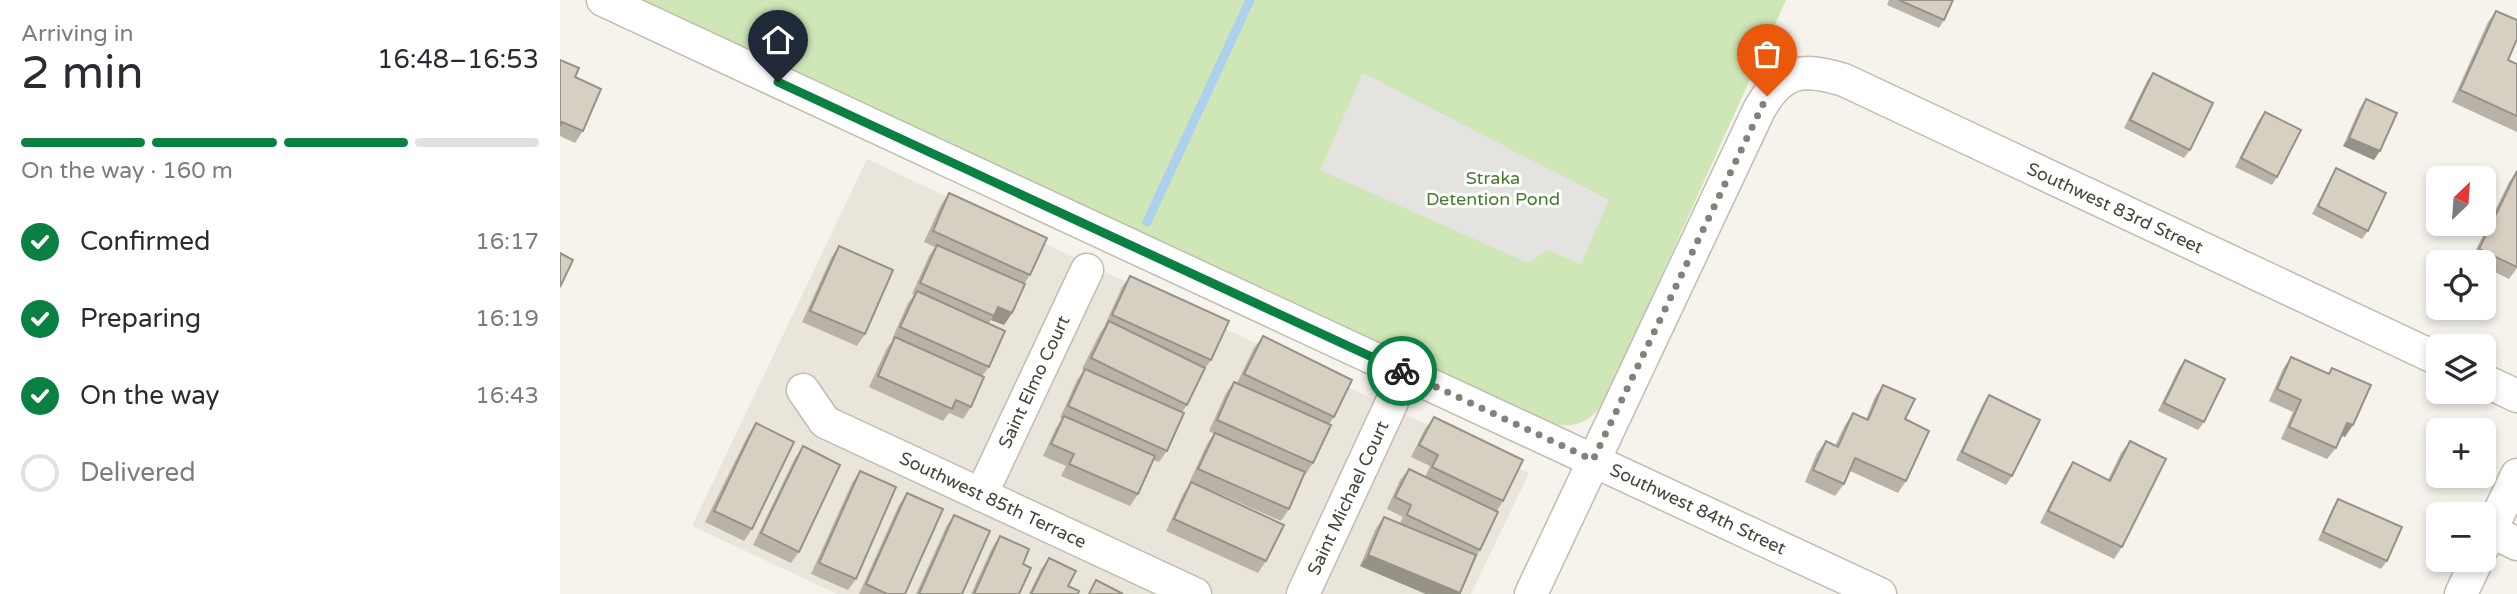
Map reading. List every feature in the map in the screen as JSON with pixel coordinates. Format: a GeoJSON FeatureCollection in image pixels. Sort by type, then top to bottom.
{"type":"FeatureCollection","features":[{"type":"Feature","properties":{"kind":"street","name":"Southwest 84th Street"},"geometry":{"type":"LineString","coordinates":[[603,0],[1880,594]]}},
{"type":"Feature","properties":{"kind":"street","name":"Southwest 83rd Street"},"geometry":{"type":"LineString","coordinates":[[1593,460],[1759,110],[1777,84],[1800,73],[1844,80],[2426,353]]}},
{"type":"Feature","properties":{"kind":"street","name":"Saint Elmo Court"},"geometry":{"type":"LineString","coordinates":[[981,495],[1087,270]]}},
{"type":"Feature","properties":{"kind":"street"},"geometry":{"type":"LineString","coordinates":[[2496,386],[2517,396]]}},
{"type":"Feature","properties":{"kind":"street","name":"Southwest 85th Terrace"},"geometry":{"type":"LineString","coordinates":[[803,390],[825,422],[1195,594]]}},
{"type":"Feature","properties":{"kind":"street","name":"Saint Michael Court"},"geometry":{"type":"LineString","coordinates":[[1303,594],[1392,402]]}},
{"type":"Feature","properties":{"kind":"street"},"geometry":{"type":"LineString","coordinates":[[1531,594],[1593,460]]}},
{"type":"Feature","properties":{"kind":"street"},"geometry":{"type":"LineString","coordinates":[[2497,541],[2517,475]]}},
{"type":"Feature","properties":{"kind":"street"},"geometry":{"type":"LineString","coordinates":[[2461,594],[2471,572]]}},
{"type":"Feature","properties":{"kind":"shaded area"},"geometry":{"type":"Polygon","coordinates":[[[1363,73],[1609,200],[1581,264],[1547,250],[1528,263],[1320,170],[1363,73]]]}},
{"type":"Feature","properties":{"kind":"shaded area"},"geometry":{"type":"Polygon","coordinates":[[[867,159],[1529,473],[1471,594],[837,594],[692,526],[867,159]]]}},
{"type":"Feature","properties":{"kind":"green space","name":"Straka Detention Pond"},"geometry":{"type":"Polygon","coordinates":[[[639,0],[1786,0],[1603,405],[1581,423],[1568,425],[1552,424],[639,0]]]}},
{"type":"Feature","properties":{"kind":"building"},"geometry":{"type":"Polygon","coordinates":[[[1899,0],[1953,0],[1944,20],[1899,0]]]}},
{"type":"Feature","properties":{"kind":"building"},"geometry":{"type":"Polygon","coordinates":[[[2496,11],[2517,20],[2517,39],[2508,60],[2517,64],[2517,116],[2460,90],[2496,11]]]}},
{"type":"Feature","properties":{"kind":"building"},"geometry":{"type":"Polygon","coordinates":[[[560,60],[579,68],[575,77],[601,89],[583,131],[562,122],[560,126],[560,60]]]}},
{"type":"Feature","properties":{"kind":"building"},"geometry":{"type":"Polygon","coordinates":[[[2153,73],[2213,103],[2190,150],[2130,120],[2153,73]]]}},
{"type":"Feature","properties":{"kind":"building"},"geometry":{"type":"Polygon","coordinates":[[[2366,99],[2397,113],[2380,151],[2349,138],[2366,99]]]}},
{"type":"Feature","properties":{"kind":"building"},"geometry":{"type":"Polygon","coordinates":[[[2265,112],[2301,130],[2277,177],[2241,158],[2265,112]]]}},
{"type":"Feature","properties":{"kind":"building"},"geometry":{"type":"Polygon","coordinates":[[[2336,168],[2386,193],[2368,231],[2318,206],[2336,168]]]}},
{"type":"Feature","properties":{"kind":"building"},"geometry":{"type":"Polygon","coordinates":[[[2517,171],[2517,267],[2496,257],[2496,250],[2479,249],[2485,236],[2496,236],[2496,214],[2517,171]]]}},
{"type":"Feature","properties":{"kind":"building"},"geometry":{"type":"Polygon","coordinates":[[[949,193],[1047,238],[1030,275],[933,231],[949,193]]]}},
{"type":"Feature","properties":{"kind":"building"},"geometry":{"type":"Polygon","coordinates":[[[937,245],[1025,284],[1012,313],[998,307],[994,316],[920,283],[937,245]]]}},
{"type":"Feature","properties":{"kind":"building"},"geometry":{"type":"Polygon","coordinates":[[[839,246],[893,270],[865,334],[810,311],[839,246]]]}},
{"type":"Feature","properties":{"kind":"building"},"geometry":{"type":"Polygon","coordinates":[[[560,253],[573,260],[560,287],[560,253]]]}},
{"type":"Feature","properties":{"kind":"building"},"geometry":{"type":"Polygon","coordinates":[[[1130,276],[1229,321],[1211,360],[1112,315],[1130,276]]]}},
{"type":"Feature","properties":{"kind":"building"},"geometry":{"type":"Polygon","coordinates":[[[917,291],[1005,331],[989,367],[900,327],[917,291]]]}},
{"type":"Feature","properties":{"kind":"building"},"geometry":{"type":"Polygon","coordinates":[[[1109,321],[1205,368],[1187,405],[1091,358],[1109,321]]]}},
{"type":"Feature","properties":{"kind":"building"},"geometry":{"type":"Polygon","coordinates":[[[1263,336],[1352,380],[1334,417],[1244,374],[1263,336]]]}},
{"type":"Feature","properties":{"kind":"building"},"geometry":{"type":"Polygon","coordinates":[[[895,337],[984,377],[971,407],[956,400],[952,409],[878,376],[895,337]]]}},
{"type":"Feature","properties":{"kind":"building"},"geometry":{"type":"Polygon","coordinates":[[[2291,357],[2329,374],[2332,368],[2371,385],[2353,425],[2347,423],[2336,448],[2289,427],[2301,400],[2277,389],[2291,357]]]}},
{"type":"Feature","properties":{"kind":"building"},"geometry":{"type":"Polygon","coordinates":[[[2185,360],[2225,379],[2204,422],[2164,403],[2185,360]]]}},
{"type":"Feature","properties":{"kind":"building"},"geometry":{"type":"Polygon","coordinates":[[[1085,369],[1184,413],[1167,451],[1068,406],[1085,369]]]}},
{"type":"Feature","properties":{"kind":"building"},"geometry":{"type":"Polygon","coordinates":[[[1234,382],[1331,425],[1313,463],[1217,420],[1234,382]]]}},
{"type":"Feature","properties":{"kind":"building"},"geometry":{"type":"Polygon","coordinates":[[[1883,385],[1915,399],[1905,419],[1929,431],[1906,481],[1855,458],[1844,484],[1813,470],[1826,441],[1838,447],[1853,413],[1868,420],[1883,385]]]}},
{"type":"Feature","properties":{"kind":"building"},"geometry":{"type":"Polygon","coordinates":[[[1989,395],[2040,420],[2012,476],[1962,452],[1989,395]]]}},
{"type":"Feature","properties":{"kind":"building"},"geometry":{"type":"Polygon","coordinates":[[[1064,416],[1155,456],[1138,494],[1069,464],[1074,454],[1051,444],[1064,416]]]}},
{"type":"Feature","properties":{"kind":"building"},"geometry":{"type":"Polygon","coordinates":[[[1434,417],[1523,460],[1503,501],[1432,467],[1438,455],[1419,445],[1434,417]]]}},
{"type":"Feature","properties":{"kind":"building"},"geometry":{"type":"Polygon","coordinates":[[[756,423],[794,442],[752,529],[714,511],[756,423]]]}},
{"type":"Feature","properties":{"kind":"building"},"geometry":{"type":"Polygon","coordinates":[[[1215,433],[1305,472],[1289,509],[1198,469],[1215,433]]]}},
{"type":"Feature","properties":{"kind":"building"},"geometry":{"type":"Polygon","coordinates":[[[2130,441],[2166,459],[2122,547],[2048,511],[2073,462],[2110,481],[2130,441]]]}},
{"type":"Feature","properties":{"kind":"building"},"geometry":{"type":"Polygon","coordinates":[[[803,446],[840,465],[799,552],[761,533],[803,446]]]}},
{"type":"Feature","properties":{"kind":"building"},"geometry":{"type":"Polygon","coordinates":[[[1409,469],[1498,512],[1480,550],[1407,515],[1411,505],[1395,497],[1409,469]]]}},
{"type":"Feature","properties":{"kind":"building"},"geometry":{"type":"Polygon","coordinates":[[[860,471],[896,487],[856,579],[819,563],[860,471]]]}},
{"type":"Feature","properties":{"kind":"building"},"geometry":{"type":"Polygon","coordinates":[[[1191,482],[1284,525],[1266,561],[1174,519],[1191,482]]]}},
{"type":"Feature","properties":{"kind":"building"},"geometry":{"type":"Polygon","coordinates":[[[907,493],[943,509],[905,594],[887,594],[866,584],[907,493]]]}},
{"type":"Feature","properties":{"kind":"building"},"geometry":{"type":"Polygon","coordinates":[[[2338,499],[2402,527],[2387,561],[2323,532],[2338,499]]]}},
{"type":"Feature","properties":{"kind":"building"},"geometry":{"type":"Polygon","coordinates":[[[954,515],[990,531],[962,594],[919,594],[954,515]]]}},
{"type":"Feature","properties":{"kind":"building"},"geometry":{"type":"Polygon","coordinates":[[[1384,517],[1476,555],[1460,593],[1368,555],[1384,517]]]}},
{"type":"Feature","properties":{"kind":"building"},"geometry":{"type":"Polygon","coordinates":[[[1000,536],[1029,549],[1023,564],[1031,568],[1019,594],[974,594],[1000,536]]]}},
{"type":"Feature","properties":{"kind":"building"},"geometry":{"type":"Polygon","coordinates":[[[1049,558],[1076,571],[1068,586],[1079,591],[1078,594],[1031,594],[1049,558]]]}},
{"type":"Feature","properties":{"kind":"building"},"geometry":{"type":"Polygon","coordinates":[[[1096,580],[1123,594],[1089,594],[1096,580]]]}},
{"type":"Feature","properties":{"kind":"waterway"},"geometry":{"type":"LineString","coordinates":[[1147,222],[1250,0]]}},
{"type":"Feature","properties":{"kind":"way so far"},"geometry":{"type":"LineString","coordinates":[[1402,371],[1593,460],[1767,96]]}},
{"type":"Feature","properties":{"kind":"route"},"geometry":{"type":"LineString","coordinates":[[778,82],[1402,371]]}}]}
